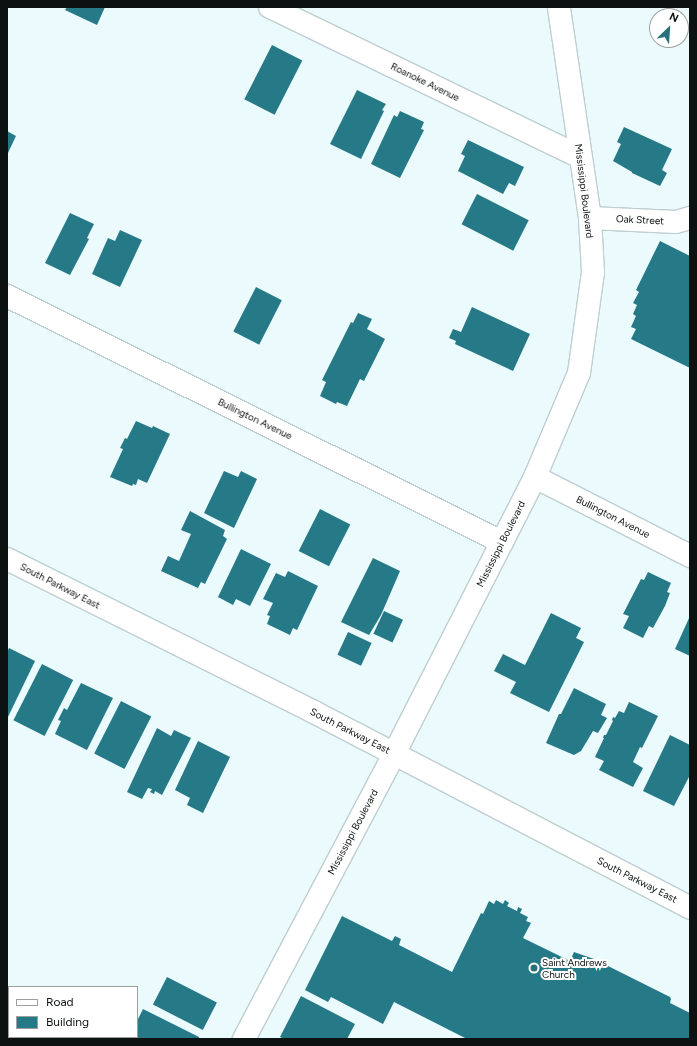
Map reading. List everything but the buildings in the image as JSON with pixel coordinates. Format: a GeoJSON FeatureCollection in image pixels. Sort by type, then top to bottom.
{"type":"FeatureCollection","features":[{"type":"Feature","properties":{"kind":"main road","name":"Roanoke Avenue"},"geometry":{"type":"LineString","coordinates":[[270,7],[580,157]]}},
{"type":"Feature","properties":{"kind":"main road","name":"Mississippi Boulevard"},"geometry":{"type":"LineString","coordinates":[[244,1039],[394,754],[535,477],[579,373],[592,272],[590,218],[580,157],[560,7]]}},
{"type":"Feature","properties":{"kind":"main road","name":"Oak Street"},"geometry":{"type":"LineString","coordinates":[[590,218],[676,222],[690,218]]}},
{"type":"Feature","properties":{"kind":"main road","name":"Bullington Avenue"},"geometry":{"type":"LineString","coordinates":[[7,296],[502,542]]}},
{"type":"Feature","properties":{"kind":"main road","name":"Bullington Avenue"},"geometry":{"type":"LineString","coordinates":[[535,477],[690,556]]}},
{"type":"Feature","properties":{"kind":"main road","name":"South Parkway East"},"geometry":{"type":"LineString","coordinates":[[7,559],[394,754],[690,908]]}},
{"type":"Feature","properties":{"kind":"place","name":"Saint Andrews Church"},"geometry":{"type":"Point","coordinates":[534,968]}}]}
